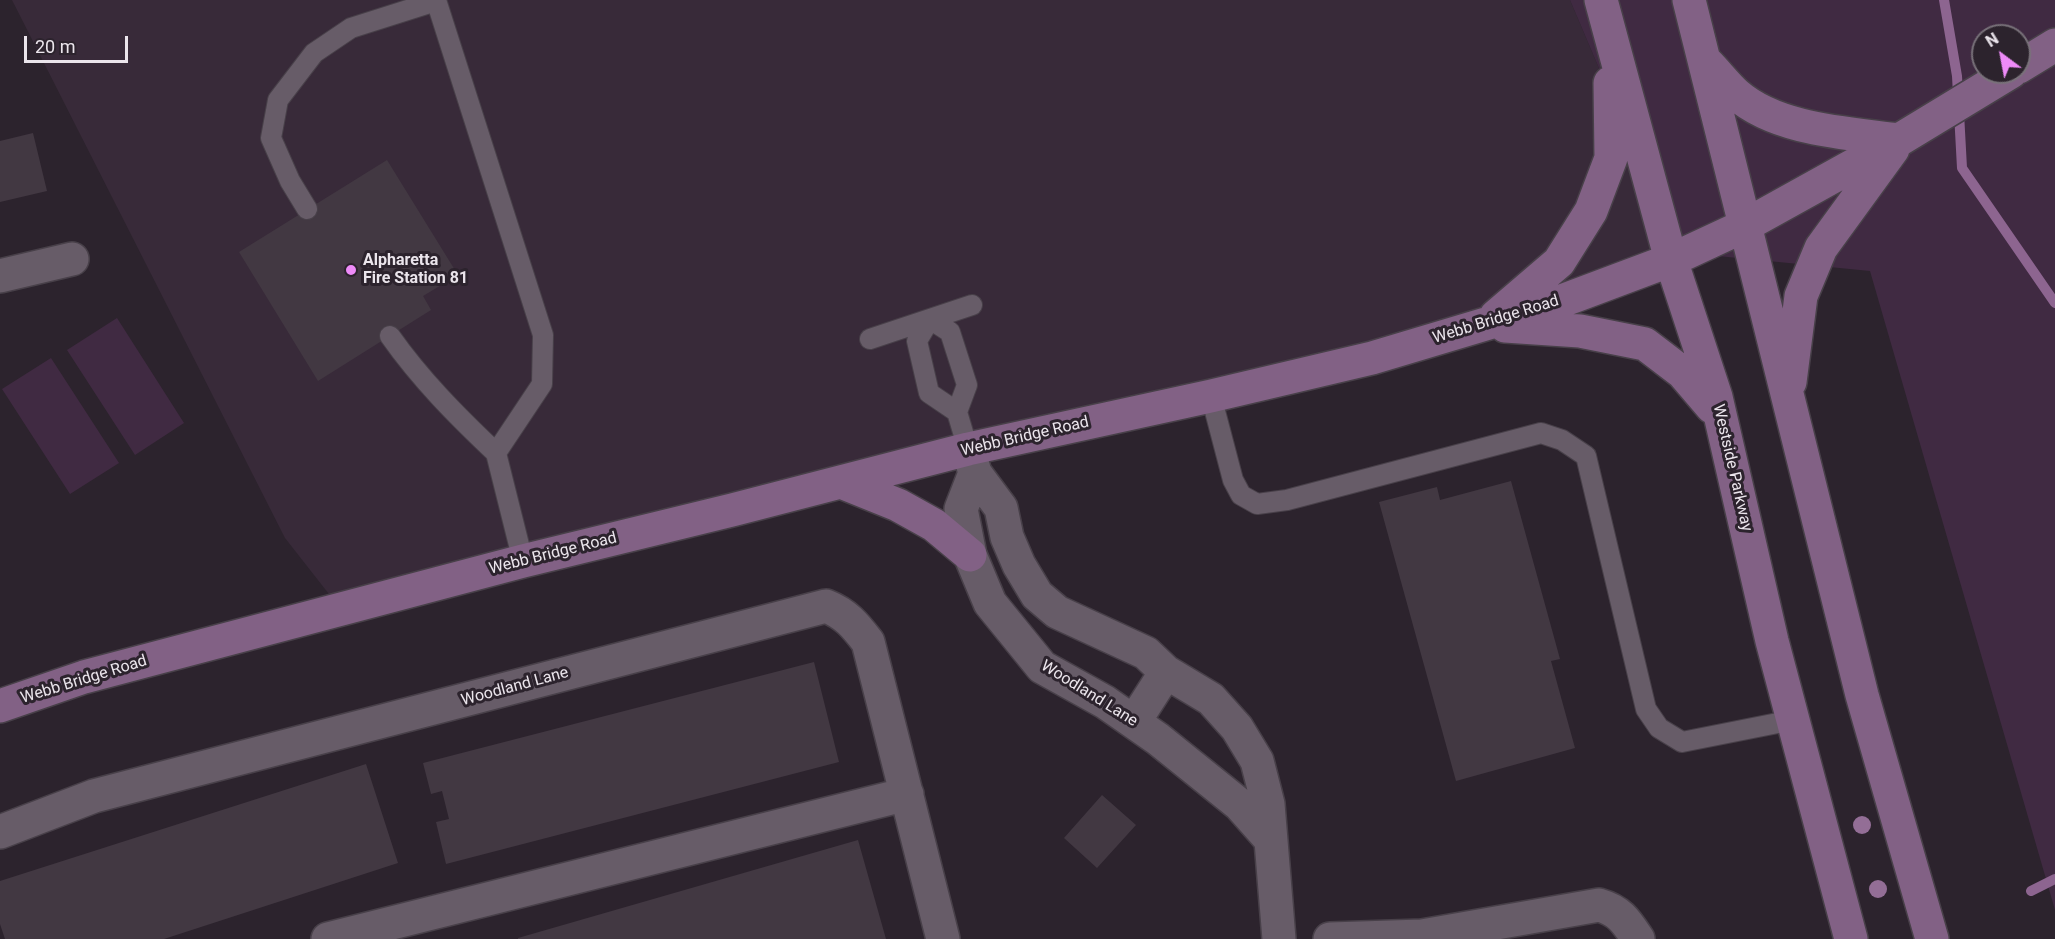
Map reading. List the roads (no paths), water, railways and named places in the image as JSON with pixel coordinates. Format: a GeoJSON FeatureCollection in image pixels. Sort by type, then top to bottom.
{"type":"FeatureCollection","features":[{"type":"Feature","properties":{"kind":"main road","name":"Westside Parkway"},"geometry":{"type":"LineString","coordinates":[[1601,0],[1671,260],[1713,387],[1772,640],[1851,939]]}},
{"type":"Feature","properties":{"kind":"main road"},"geometry":{"type":"LineString","coordinates":[[1689,0],[1862,695],[1932,939]]}},
{"type":"Feature","properties":{"kind":"main road"},"geometry":{"type":"LineString","coordinates":[[1485,325],[1560,262],[1591,211],[1611,158],[1610,33]]}},
{"type":"Feature","properties":{"kind":"main road"},"geometry":{"type":"LineString","coordinates":[[2031,60],[2055,45]]}},
{"type":"Feature","properties":{"kind":"main road"},"geometry":{"type":"LineString","coordinates":[[1706,62],[1736,94],[1760,110],[1814,129],[1899,140],[1821,248],[1802,296],[1787,398]]}},
{"type":"Feature","properties":{"kind":"main road","name":"Webb Bridge Road"},"geometry":{"type":"LineString","coordinates":[[0,706],[84,677],[524,561],[841,482],[971,461],[1211,396],[1372,358],[1559,302],[1671,260],[1744,226],[1899,140],[1991,84]]}},
{"type":"Feature","properties":{"kind":"main road"},"geometry":{"type":"LineString","coordinates":[[1485,325],[1580,331],[1645,344],[1683,373],[1720,416]]}},
{"type":"Feature","properties":{"kind":"main road"},"geometry":{"type":"LineString","coordinates":[[841,482],[898,505],[934,525],[970,555]]}},
{"type":"Feature","properties":{"kind":"street"},"geometry":{"type":"LineString","coordinates":[[0,276],[72,259]]}},
{"type":"Feature","properties":{"kind":"street"},"geometry":{"type":"LineString","coordinates":[[971,461],[1000,508],[1007,537],[1019,565],[1037,595],[1057,612],[1146,653],[1166,672],[1211,699],[1237,728],[1257,761],[1268,804],[1279,939]]}},
{"type":"Feature","properties":{"kind":"street","name":"Woodland Lane"},"geometry":{"type":"LineString","coordinates":[[971,461],[961,509],[970,555],[990,603],[1042,667],[1105,702],[1134,722],[1240,805],[1270,840]]}},
{"type":"Feature","properties":{"kind":"street","name":"Woodland Lane"},"geometry":{"type":"LineString","coordinates":[[0,832],[94,796],[826,606],[840,611],[852,621],[868,642],[943,939]]}},
{"type":"Feature","properties":{"kind":"street"},"geometry":{"type":"LineString","coordinates":[[1134,722],[1166,672]]}},
{"type":"Feature","properties":{"kind":"street"},"geometry":{"type":"LineString","coordinates":[[328,939],[907,794]]}},
{"type":"Feature","properties":{"kind":"street"},"geometry":{"type":"LineString","coordinates":[[1330,939],[1422,936],[1599,905],[1613,909],[1626,921],[1638,939]]}},
{"type":"Feature","properties":{"kind":"lane"},"geometry":{"type":"LineString","coordinates":[[307,209],[290,182],[271,138],[278,100],[314,53],[351,28],[436,1],[543,335],[542,384],[496,453]]}},
{"type":"Feature","properties":{"kind":"lane"},"geometry":{"type":"LineString","coordinates":[[870,339],[972,305]]}},
{"type":"Feature","properties":{"kind":"lane"},"geometry":{"type":"LineString","coordinates":[[930,319],[916,341],[929,393],[957,412]]}},
{"type":"Feature","properties":{"kind":"lane"},"geometry":{"type":"LineString","coordinates":[[930,319],[950,332],[967,385],[957,412],[971,461]]}},
{"type":"Feature","properties":{"kind":"lane"},"geometry":{"type":"LineString","coordinates":[[390,336],[420,376],[445,404],[496,453],[524,561]]}},
{"type":"Feature","properties":{"kind":"lane"},"geometry":{"type":"LineString","coordinates":[[1211,396],[1233,480],[1241,495],[1257,504],[1287,500],[1541,433],[1562,440],[1586,456],[1646,709],[1659,728],[1682,742],[1793,720]]}},
{"type":"Feature","properties":{"kind":"waterway"},"geometry":{"type":"LineString","coordinates":[[1944,0],[1957,76],[1962,168],[2055,303]]}},
{"type":"Feature","properties":{"kind":"waterway"},"geometry":{"type":"LineString","coordinates":[[2031,891],[2055,879]]}},
{"type":"Feature","properties":{"kind":"place","name":"Alpharetta Fire Station 81"},"geometry":{"type":"Point","coordinates":[351,270]}}]}
